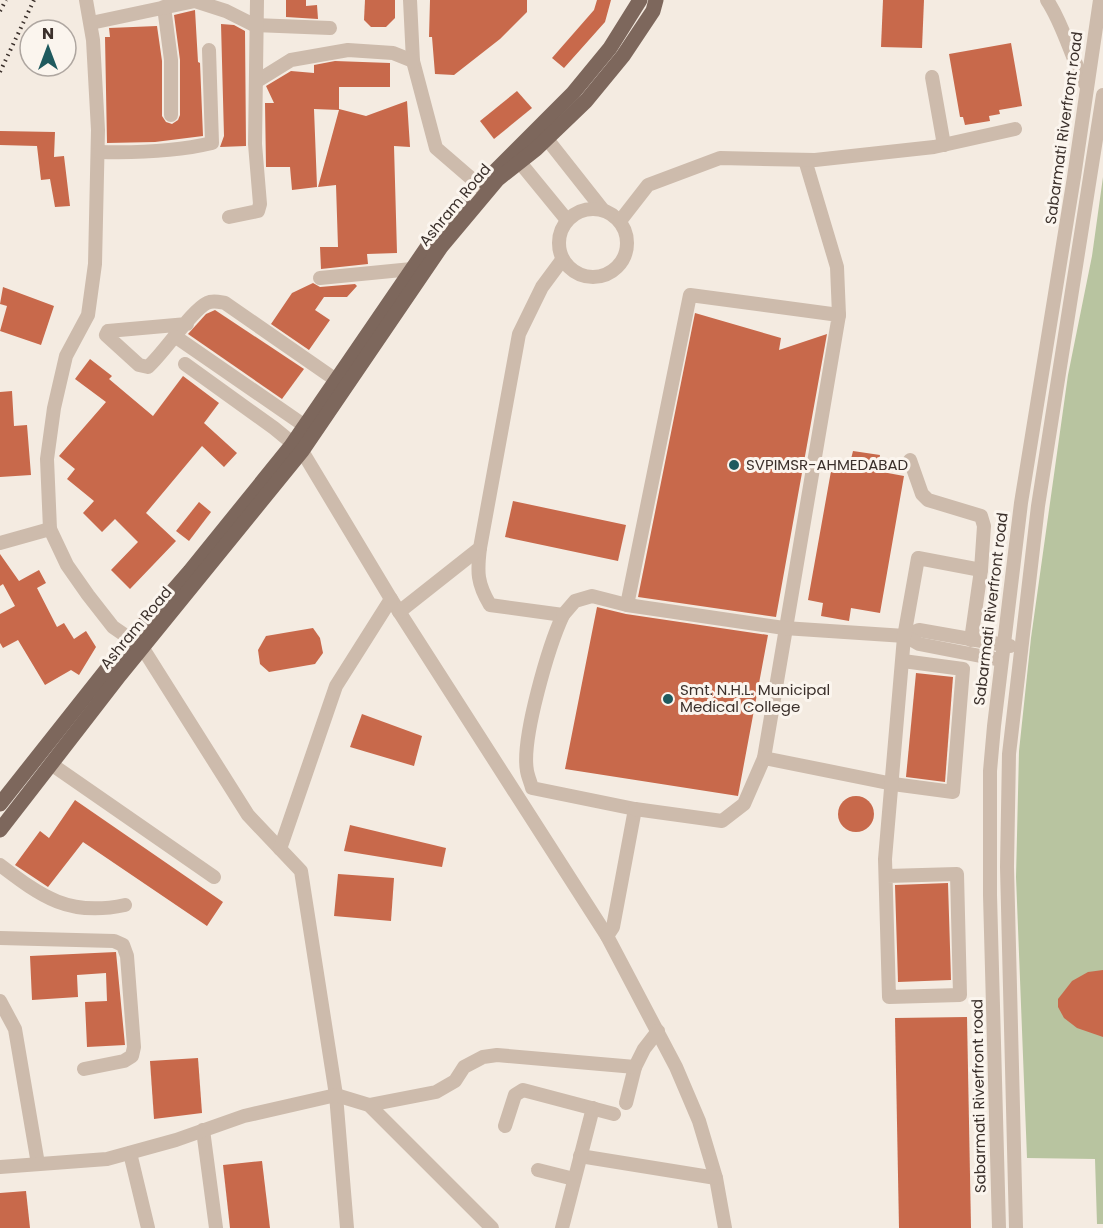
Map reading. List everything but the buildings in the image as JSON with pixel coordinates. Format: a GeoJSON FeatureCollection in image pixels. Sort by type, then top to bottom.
{"type":"FeatureCollection","features":[{"type":"Feature","properties":{"kind":"main road","name":"Ashram Road"},"geometry":{"type":"LineString","coordinates":[[298,447],[304,426],[432,240],[482,190],[498,179],[573,93],[610,48],[640,0]]}},
{"type":"Feature","properties":{"kind":"main road","name":"Ashram Road"},"geometry":{"type":"LineString","coordinates":[[516,157],[546,139],[585,101],[623,56],[653,11],[656,0]]}},
{"type":"Feature","properties":{"kind":"main road","name":"Ashram Road"},"geometry":{"type":"LineString","coordinates":[[0,804],[136,644],[298,447],[482,190]]}},
{"type":"Feature","properties":{"kind":"main road","name":"Ashram Road"},"geometry":{"type":"LineString","coordinates":[[0,830],[51,764],[136,644]]}},
{"type":"Feature","properties":{"kind":"street"},"geometry":{"type":"LineString","coordinates":[[87,0],[91,24],[99,152],[95,264],[88,315],[66,356],[54,408],[48,449],[50,529],[67,565],[113,627],[136,644],[248,815],[301,871],[336,1095],[346,1228]]}},
{"type":"Feature","properties":{"kind":"street"},"geometry":{"type":"LineString","coordinates":[[229,216],[258,211],[260,204],[255,144],[257,81],[254,25],[256,0]]}},
{"type":"Feature","properties":{"kind":"street"},"geometry":{"type":"LineString","coordinates":[[410,0],[413,61],[436,148],[482,190]]}},
{"type":"Feature","properties":{"kind":"street"},"geometry":{"type":"LineString","coordinates":[[1047,0],[1059,20],[1078,72],[1087,87]]}},
{"type":"Feature","properties":{"kind":"street","name":"Sabarmati Riverfront road"},"geometry":{"type":"LineString","coordinates":[[999,1228],[990,895],[992,746],[1021,503],[1100,0]]}},
{"type":"Feature","properties":{"kind":"street"},"geometry":{"type":"LineString","coordinates":[[91,24],[195,1],[226,11],[254,25],[330,28]]}},
{"type":"Feature","properties":{"kind":"street"},"geometry":{"type":"LineString","coordinates":[[164,7],[171,60],[171,115]]}},
{"type":"Feature","properties":{"kind":"street"},"geometry":{"type":"LineString","coordinates":[[99,152],[147,153],[212,143],[209,50]]}},
{"type":"Feature","properties":{"kind":"street"},"geometry":{"type":"LineString","coordinates":[[257,81],[291,60],[348,50],[393,53],[413,61]]}},
{"type":"Feature","properties":{"kind":"street"},"geometry":{"type":"LineString","coordinates":[[932,76],[944,145]]}},
{"type":"Feature","properties":{"kind":"street"},"geometry":{"type":"LineString","coordinates":[[1016,1228],[1007,867],[1010,748],[1038,506],[1103,95]]}},
{"type":"Feature","properties":{"kind":"street"},"geometry":{"type":"LineString","coordinates":[[620,221],[648,185],[720,158],[806,160],[944,145],[1015,129]]}},
{"type":"Feature","properties":{"kind":"street"},"geometry":{"type":"LineString","coordinates":[[546,139],[603,210],[620,221],[627,239],[624,258],[612,272],[594,278],[575,273],[562,260],[558,239],[567,220],[584,210],[603,210]]}},
{"type":"Feature","properties":{"kind":"street"},"geometry":{"type":"LineString","coordinates":[[516,157],[567,220]]}},
{"type":"Feature","properties":{"kind":"street"},"geometry":{"type":"LineString","coordinates":[[806,160],[837,267],[839,315],[784,628],[764,758],[744,804],[722,820],[635,809],[532,788],[526,769],[532,720],[552,639],[563,615],[575,602],[592,596],[627,605],[784,628],[905,636],[919,644],[1002,653],[1021,648]]}},
{"type":"Feature","properties":{"kind":"street"},"geometry":{"type":"LineString","coordinates":[[1074,177],[1090,180]]}},
{"type":"Feature","properties":{"kind":"street"},"geometry":{"type":"LineString","coordinates":[[562,260],[542,287],[519,334],[480,548],[478,571],[480,588],[490,604],[563,615]]}},
{"type":"Feature","properties":{"kind":"street"},"geometry":{"type":"LineString","coordinates":[[320,278],[412,269]]}},
{"type":"Feature","properties":{"kind":"street"},"geometry":{"type":"LineString","coordinates":[[627,605],[690,295],[839,315]]}},
{"type":"Feature","properties":{"kind":"street"},"geometry":{"type":"LineString","coordinates":[[187,324],[106,332],[107,337],[144,367],[151,364],[206,303],[218,301],[225,303],[336,380]]}},
{"type":"Feature","properties":{"kind":"street"},"geometry":{"type":"LineString","coordinates":[[176,337],[304,426]]}},
{"type":"Feature","properties":{"kind":"street"},"geometry":{"type":"LineString","coordinates":[[185,364],[298,447],[399,612],[607,936],[657,1031],[699,1120],[716,1178],[725,1228]]}},
{"type":"Feature","properties":{"kind":"street"},"geometry":{"type":"LineString","coordinates":[[910,460],[922,494],[928,500],[981,516],[984,526],[981,570],[971,640]]}},
{"type":"Feature","properties":{"kind":"street"},"geometry":{"type":"LineString","coordinates":[[0,543],[50,529]]}},
{"type":"Feature","properties":{"kind":"street"},"geometry":{"type":"LineString","coordinates":[[399,612],[480,548]]}},
{"type":"Feature","properties":{"kind":"street"},"geometry":{"type":"LineString","coordinates":[[887,876],[957,874],[960,995],[889,997],[885,859],[905,636],[918,558],[981,570]]}},
{"type":"Feature","properties":{"kind":"street"},"geometry":{"type":"LineString","coordinates":[[280,849],[336,686],[391,599]]}},
{"type":"Feature","properties":{"kind":"street"},"geometry":{"type":"LineString","coordinates":[[905,636],[919,630],[971,640],[1002,653]]}},
{"type":"Feature","properties":{"kind":"street"},"geometry":{"type":"LineString","coordinates":[[764,758],[893,784],[952,792],[963,669],[903,661]]}},
{"type":"Feature","properties":{"kind":"street"},"geometry":{"type":"LineString","coordinates":[[992,746],[1010,748]]}},
{"type":"Feature","properties":{"kind":"street"},"geometry":{"type":"LineString","coordinates":[[51,764],[214,877]]}},
{"type":"Feature","properties":{"kind":"street"},"geometry":{"type":"LineString","coordinates":[[607,936],[613,927],[635,809]]}},
{"type":"Feature","properties":{"kind":"street"},"geometry":{"type":"LineString","coordinates":[[0,866],[56,903],[103,910],[125,905]]}},
{"type":"Feature","properties":{"kind":"street"},"geometry":{"type":"LineString","coordinates":[[0,938],[114,941],[123,945],[127,956],[134,1047],[132,1056],[124,1061],[84,1070]]}},
{"type":"Feature","properties":{"kind":"street"},"geometry":{"type":"LineString","coordinates":[[0,1001],[15,1029],[38,1164]]}},
{"type":"Feature","properties":{"kind":"street"},"geometry":{"type":"LineString","coordinates":[[626,1103],[635,1068],[644,1049],[657,1031]]}},
{"type":"Feature","properties":{"kind":"street"},"geometry":{"type":"LineString","coordinates":[[0,1167],[107,1159],[244,1116],[336,1095],[369,1105],[436,1092],[455,1081],[464,1067],[483,1057],[497,1054],[635,1068]]}},
{"type":"Feature","properties":{"kind":"street"},"geometry":{"type":"LineString","coordinates":[[506,1126],[515,1095],[523,1090],[614,1114]]}},
{"type":"Feature","properties":{"kind":"street"},"geometry":{"type":"LineString","coordinates":[[369,1105],[492,1228]]}},
{"type":"Feature","properties":{"kind":"street"},"geometry":{"type":"LineString","coordinates":[[562,1228],[593,1108]]}},
{"type":"Feature","properties":{"kind":"street"},"geometry":{"type":"LineString","coordinates":[[203,1130],[216,1228]]}},
{"type":"Feature","properties":{"kind":"street"},"geometry":{"type":"LineString","coordinates":[[130,1153],[148,1228]]}},
{"type":"Feature","properties":{"kind":"street"},"geometry":{"type":"LineString","coordinates":[[580,1156],[716,1178]]}},
{"type":"Feature","properties":{"kind":"street"},"geometry":{"type":"LineString","coordinates":[[538,1170],[574,1179]]}},
{"type":"Feature","properties":{"kind":"green space"},"geometry":{"type":"Polygon","coordinates":[[[1103,177],[1103,1224],[1097,1224],[1095,1159],[1027,1158],[1016,877],[1019,751],[1031,638],[1068,375],[1092,256],[1103,177]]]}},
{"type":"Feature","properties":{"kind":"railway"},"geometry":{"type":"LineString","coordinates":[[0,11],[6,0]]}},
{"type":"Feature","properties":{"kind":"railway"},"geometry":{"type":"LineString","coordinates":[[0,72],[34,0]]}},
{"type":"Feature","properties":{"kind":"place","name":"SVPIMSR-AHMEDABAD"},"geometry":{"type":"Point","coordinates":[734,465]}},
{"type":"Feature","properties":{"kind":"place","name":"Smt. N.H.L. Municipal Medical College"},"geometry":{"type":"Point","coordinates":[668,699]}}]}
